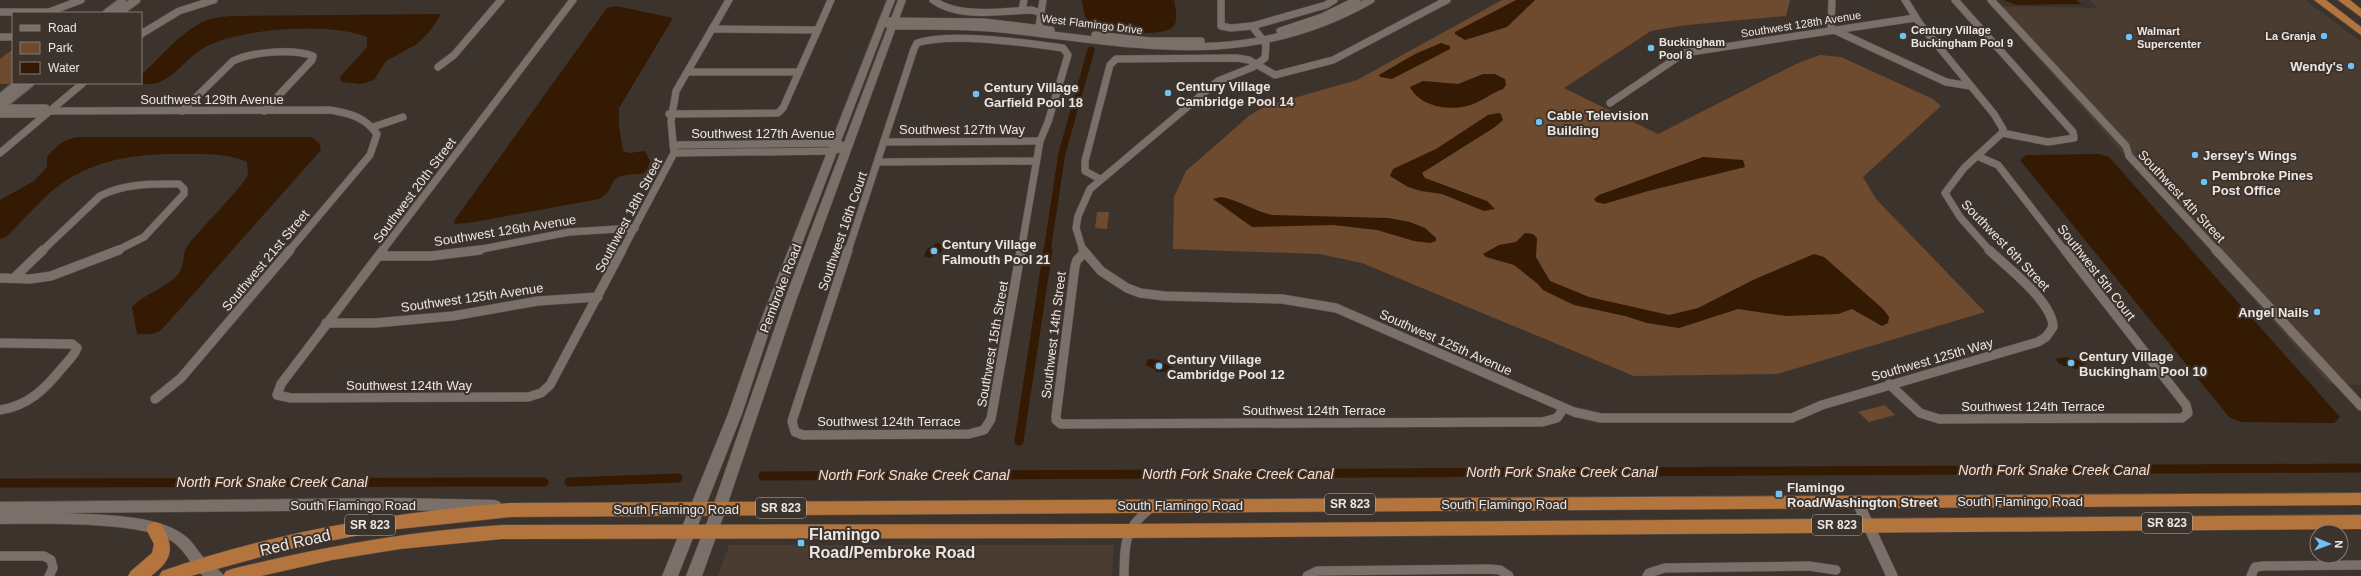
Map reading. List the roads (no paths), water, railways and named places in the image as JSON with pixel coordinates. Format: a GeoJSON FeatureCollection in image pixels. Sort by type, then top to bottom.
{"type":"FeatureCollection","features":[{"type":"Feature","properties":{"kind":"highway"},"geometry":{"type":"LineString","coordinates":[[2318,0],[2361,32]]}},
{"type":"Feature","properties":{"kind":"highway"},"geometry":{"type":"LineString","coordinates":[[2342,0],[2361,14]]}},
{"type":"Feature","properties":{"kind":"highway","name":"South Flamingo Road"},"geometry":{"type":"LineString","coordinates":[[544,509],[1155,505],[1858,503],[2361,499]]}},
{"type":"Feature","properties":{"kind":"highway","name":"Red Road"},"geometry":{"type":"LineString","coordinates":[[168,576],[304,538],[417,517],[464,512],[544,509]]}},
{"type":"Feature","properties":{"kind":"highway","name":"South Flamingo Road"},"geometry":{"type":"LineString","coordinates":[[502,532],[711,530],[1127,531],[2361,522]]}},
{"type":"Feature","properties":{"kind":"highway"},"geometry":{"type":"LineString","coordinates":[[137,576],[156,561],[163,549],[162,539],[155,529]]}},
{"type":"Feature","properties":{"kind":"highway","name":"Red Road"},"geometry":{"type":"LineString","coordinates":[[232,576],[296,560],[408,540],[502,532]]}},
{"type":"Feature","properties":{"kind":"main road","name":"Pembroke Road"},"geometry":{"type":"LineString","coordinates":[[694,576],[719,509],[802,268],[839,147],[890,0]]}},
{"type":"Feature","properties":{"kind":"main road","name":"Pembroke Road"},"geometry":{"type":"LineString","coordinates":[[670,576],[735,414],[787,268],[902,0]]}},
{"type":"Feature","properties":{"kind":"main road","name":"South Flamingo Road"},"geometry":{"type":"LineString","coordinates":[[0,508],[404,504],[544,509]]}},
{"type":"Feature","properties":{"kind":"main road"},"geometry":{"type":"LineString","coordinates":[[0,518],[90,520],[155,529],[176,536],[200,566],[216,576]]}},
{"type":"Feature","properties":{"kind":"street"},"geometry":{"type":"LineString","coordinates":[[0,12],[49,12],[81,0]]}},
{"type":"Feature","properties":{"kind":"street"},"geometry":{"type":"LineString","coordinates":[[109,12],[125,0]]}},
{"type":"Feature","properties":{"kind":"street"},"geometry":{"type":"LineString","coordinates":[[119,12],[136,0]]}},
{"type":"Feature","properties":{"kind":"street"},"geometry":{"type":"LineString","coordinates":[[142,33],[168,17],[197,2],[214,0]]}},
{"type":"Feature","properties":{"kind":"street"},"geometry":{"type":"LineString","coordinates":[[438,67],[454,55],[501,0]]}},
{"type":"Feature","properties":{"kind":"street","name":"Southwest 20th Street"},"geometry":{"type":"LineString","coordinates":[[277,395],[281,384],[326,323],[379,256],[573,0]]}},
{"type":"Feature","properties":{"kind":"street","name":"Southwest 18th Street"},"geometry":{"type":"LineString","coordinates":[[541,393],[550,385],[598,297],[635,228],[674,149],[669,114],[680,80],[688,72],[729,0]]}},
{"type":"Feature","properties":{"kind":"street"},"geometry":{"type":"LineString","coordinates":[[669,114],[778,113],[783,108],[831,0]]}},
{"type":"Feature","properties":{"kind":"street"},"geometry":{"type":"LineString","coordinates":[[933,0],[940,6],[954,10],[1022,10],[1041,12]]}},
{"type":"Feature","properties":{"kind":"street"},"geometry":{"type":"LineString","coordinates":[[1022,10],[1024,0]]}},
{"type":"Feature","properties":{"kind":"street"},"geometry":{"type":"LineString","coordinates":[[1034,43],[1039,31],[1043,0]]}},
{"type":"Feature","properties":{"kind":"street"},"geometry":{"type":"LineString","coordinates":[[1221,0],[1221,26],[1231,28],[1252,26],[1326,5],[1334,0]]}},
{"type":"Feature","properties":{"kind":"street","name":"West Flamingo Drive"},"geometry":{"type":"LineString","coordinates":[[1261,38],[1335,12],[1357,0]]}},
{"type":"Feature","properties":{"kind":"street","name":"West Flamingo Drive"},"geometry":{"type":"LineString","coordinates":[[882,22],[973,24],[1039,31],[1155,47],[1186,47],[1298,32],[1330,22],[1371,0]]}},
{"type":"Feature","properties":{"kind":"street"},"geometry":{"type":"LineString","coordinates":[[1100,179],[1085,171],[1085,161],[1110,65],[1116,58],[1237,58],[1246,59],[1275,75],[1333,60],[1447,0]]}},
{"type":"Feature","properties":{"kind":"street"},"geometry":{"type":"LineString","coordinates":[[1832,0],[1830,20],[1831,27],[1834,30],[1952,84],[1970,86]]}},
{"type":"Feature","properties":{"kind":"street"},"geometry":{"type":"LineString","coordinates":[[1906,0],[1915,18],[2000,122],[2002,133],[2036,141],[2067,141],[2074,138],[2073,132],[1955,0]]}},
{"type":"Feature","properties":{"kind":"street","name":"Southwest 4th Street"},"geometry":{"type":"LineString","coordinates":[[1991,0],[2126,146],[2126,152],[2133,160],[2361,406]]}},
{"type":"Feature","properties":{"kind":"street","name":"Southwest 128th Avenue"},"geometry":{"type":"LineString","coordinates":[[1610,103],[1681,53],[1915,18]]}},
{"type":"Feature","properties":{"kind":"street","name":"West Flamingo Drive"},"geometry":{"type":"LineString","coordinates":[[947,23],[1039,31]]}},
{"type":"Feature","properties":{"kind":"street","name":"West Flamingo Drive"},"geometry":{"type":"LineString","coordinates":[[973,24],[994,28]]}},
{"type":"Feature","properties":{"kind":"street"},"geometry":{"type":"LineString","coordinates":[[1084,253],[1076,233],[1078,213],[1083,199],[1100,179],[1218,81],[1226,76],[1252,69],[1258,65],[1267,53],[1261,38],[1252,26]]}},
{"type":"Feature","properties":{"kind":"street"},"geometry":{"type":"LineString","coordinates":[[712,29],[818,30]]}},
{"type":"Feature","properties":{"kind":"street"},"geometry":{"type":"LineString","coordinates":[[0,37],[12,37]]}},
{"type":"Feature","properties":{"kind":"street","name":"Southwest 16th Court"},"geometry":{"type":"LineString","coordinates":[[796,432],[792,428],[792,421],[914,49],[921,41],[932,38],[1034,43]]}},
{"type":"Feature","properties":{"kind":"street","name":"Southwest 15th Street"},"geometry":{"type":"LineString","coordinates":[[984,430],[991,419],[1040,141],[1048,122],[1067,58],[1067,52],[1058,46],[1034,43]]}},
{"type":"Feature","properties":{"kind":"street"},"geometry":{"type":"LineString","coordinates":[[182,111],[233,61],[242,56],[252,54],[308,54],[313,56],[312,60],[264,110]]}},
{"type":"Feature","properties":{"kind":"street"},"geometry":{"type":"LineString","coordinates":[[688,72],[798,72]]}},
{"type":"Feature","properties":{"kind":"street"},"geometry":{"type":"LineString","coordinates":[[0,98],[18,84]]}},
{"type":"Feature","properties":{"kind":"street"},"geometry":{"type":"LineString","coordinates":[[0,110],[29,84]]}},
{"type":"Feature","properties":{"kind":"street"},"geometry":{"type":"LineString","coordinates":[[0,153],[82,84]]}},
{"type":"Feature","properties":{"kind":"street","name":"Southwest 129th Avenue"},"geometry":{"type":"LineString","coordinates":[[0,110],[1,114],[30,114],[48,111],[264,110],[345,112],[366,120],[373,127]]}},
{"type":"Feature","properties":{"kind":"street"},"geometry":{"type":"LineString","coordinates":[[373,127],[403,117]]}},
{"type":"Feature","properties":{"kind":"street","name":"Southwest 21st Street"},"geometry":{"type":"LineString","coordinates":[[155,399],[181,378],[370,154],[377,134],[373,127]]}},
{"type":"Feature","properties":{"kind":"street","name":"Southwest 6th Street"},"geometry":{"type":"LineString","coordinates":[[2002,133],[1977,156],[1949,186],[1945,193],[1947,201],[1960,218],[2039,298],[2050,312],[2054,324]]}},
{"type":"Feature","properties":{"kind":"street","name":"Southwest 127th Way"},"geometry":{"type":"LineString","coordinates":[[884,142],[1040,141]]}},
{"type":"Feature","properties":{"kind":"street","name":"Southwest 127th Avenue"},"geometry":{"type":"LineString","coordinates":[[674,149],[839,147]]}},
{"type":"Feature","properties":{"kind":"street","name":"Southwest 5th Court"},"geometry":{"type":"LineString","coordinates":[[1977,156],[1998,165],[2186,405],[2188,413]]}},
{"type":"Feature","properties":{"kind":"street"},"geometry":{"type":"LineString","coordinates":[[878,162],[1036,161]]}},
{"type":"Feature","properties":{"kind":"street"},"geometry":{"type":"LineString","coordinates":[[0,278],[14,278],[40,278],[55,274],[135,243],[144,237],[184,194],[184,189],[179,184],[129,184],[113,188],[100,196],[14,278]]}},
{"type":"Feature","properties":{"kind":"street","name":"Southwest 126th Avenue"},"geometry":{"type":"LineString","coordinates":[[379,256],[431,256],[488,249],[569,232],[635,228]]}},
{"type":"Feature","properties":{"kind":"street","name":"Southwest 125th Avenue"},"geometry":{"type":"LineString","coordinates":[[1084,253],[1105,274],[1140,293],[1309,300],[1336,308],[1564,408],[1584,415],[1607,418],[1792,418],[1809,412]]}},
{"type":"Feature","properties":{"kind":"street","name":"Southwest 14th Street"},"geometry":{"type":"LineString","coordinates":[[1058,423],[1056,416],[1075,266],[1077,260],[1084,253]]}},
{"type":"Feature","properties":{"kind":"street"},"geometry":{"type":"LineString","coordinates":[[787,268],[802,268]]}},
{"type":"Feature","properties":{"kind":"street","name":"Southwest 125th Avenue"},"geometry":{"type":"LineString","coordinates":[[326,323],[375,323],[452,316],[538,301],[598,297]]}},
{"type":"Feature","properties":{"kind":"street","name":"Southwest 125th Way"},"geometry":{"type":"LineString","coordinates":[[1809,412],[1822,405],[1889,384],[2038,342],[2049,336],[2054,324]]}},
{"type":"Feature","properties":{"kind":"street"},"geometry":{"type":"LineString","coordinates":[[0,343],[72,344],[76,348],[75,353],[33,398],[24,404],[8,410],[0,410]]}},
{"type":"Feature","properties":{"kind":"street","name":"Southwest 124th Terrace"},"geometry":{"type":"LineString","coordinates":[[1889,384],[1920,412],[1939,419],[2182,418],[2188,413]]}},
{"type":"Feature","properties":{"kind":"street","name":"Southwest 124th Way"},"geometry":{"type":"LineString","coordinates":[[277,395],[291,398],[520,397],[541,393]]}},
{"type":"Feature","properties":{"kind":"street","name":"Southwest 124th Terrace"},"geometry":{"type":"LineString","coordinates":[[1058,423],[1542,422],[1557,418],[1564,408]]}},
{"type":"Feature","properties":{"kind":"street","name":"Southwest 124th Terrace"},"geometry":{"type":"LineString","coordinates":[[796,432],[803,435],[955,434],[977,433],[984,430]]}},
{"type":"Feature","properties":{"kind":"street"},"geometry":{"type":"LineString","coordinates":[[1858,503],[1892,576]]}},
{"type":"Feature","properties":{"kind":"street"},"geometry":{"type":"LineString","coordinates":[[1124,576],[1127,531],[1134,520],[1155,505]]}},
{"type":"Feature","properties":{"kind":"street"},"geometry":{"type":"LineString","coordinates":[[0,556],[44,556],[51,560],[53,568],[49,576]]}},
{"type":"Feature","properties":{"kind":"street"},"geometry":{"type":"LineString","coordinates":[[2251,574],[2255,567],[2264,566],[2361,565]]}},
{"type":"Feature","properties":{"kind":"street"},"geometry":{"type":"LineString","coordinates":[[1648,574],[1665,568],[1809,566],[1836,570]]}},
{"type":"Feature","properties":{"kind":"street"},"geometry":{"type":"LineString","coordinates":[[1307,576],[1317,571],[1490,569],[1500,570],[1508,576]]}},
{"type":"Feature","properties":{"kind":"water"},"geometry":{"type":"Polygon","coordinates":[[[1082,0],[1174,0],[1176,21],[1170,29],[1150,33],[1124,31],[1094,26],[1088,21],[1082,0]]]}},
{"type":"Feature","properties":{"kind":"water"},"geometry":{"type":"Polygon","coordinates":[[[1516,0],[1535,0],[1507,27],[1465,40],[1455,34],[1455,32],[1516,0]]]}},
{"type":"Feature","properties":{"kind":"water"},"geometry":{"type":"Polygon","coordinates":[[[2003,0],[2075,0],[2082,4],[2017,5],[2003,0]]]}},
{"type":"Feature","properties":{"kind":"water"},"geometry":{"type":"Polygon","coordinates":[[[616,6],[673,18],[619,108],[619,126],[623,151],[629,153],[645,151],[650,161],[647,170],[642,174],[621,176],[616,179],[609,190],[599,199],[474,222],[455,224],[454,221],[607,8],[616,6]]]}},
{"type":"Feature","properties":{"kind":"water"},"geometry":{"type":"Polygon","coordinates":[[[441,14],[430,31],[417,44],[386,61],[374,80],[361,84],[341,82],[340,77],[367,47],[367,37],[351,32],[309,29],[286,29],[262,32],[240,35],[221,40],[197,52],[167,78],[149,84],[142,83],[142,74],[183,35],[206,20],[231,16],[441,14]]]}},
{"type":"Feature","properties":{"kind":"water"},"geometry":{"type":"Polygon","coordinates":[[[1441,43],[1450,46],[1450,49],[1392,79],[1380,77],[1379,75],[1415,54],[1441,43]]]}},
{"type":"Feature","properties":{"kind":"water"},"geometry":{"type":"Polygon","coordinates":[[[1483,74],[1495,74],[1505,79],[1506,85],[1503,89],[1467,106],[1451,108],[1435,106],[1420,99],[1410,87],[1423,81],[1458,84],[1483,74]]]}},
{"type":"Feature","properties":{"kind":"water"},"geometry":{"type":"Polygon","coordinates":[[[1498,113],[1501,114],[1503,120],[1495,127],[1422,173],[1425,178],[1487,201],[1495,209],[1484,211],[1442,194],[1421,191],[1408,187],[1390,176],[1393,169],[1436,149],[1488,115],[1498,113]]]}},
{"type":"Feature","properties":{"kind":"water"},"geometry":{"type":"Polygon","coordinates":[[[77,137],[311,137],[319,143],[321,150],[162,329],[156,333],[137,334],[132,307],[143,298],[168,283],[179,273],[188,245],[245,180],[248,174],[247,162],[231,157],[216,155],[168,154],[136,156],[104,163],[89,168],[61,184],[40,202],[6,237],[0,239],[0,200],[34,181],[47,167],[47,157],[60,144],[77,137]]]}},
{"type":"Feature","properties":{"kind":"water"},"geometry":{"type":"Polygon","coordinates":[[[2099,154],[2109,157],[2340,417],[2334,423],[2241,422],[2229,417],[2020,160],[2026,155],[2099,154]]]}},
{"type":"Feature","properties":{"kind":"water"},"geometry":{"type":"Polygon","coordinates":[[[1703,157],[1743,160],[1745,167],[1648,191],[1604,204],[1596,202],[1594,199],[1599,195],[1703,157]]]}},
{"type":"Feature","properties":{"kind":"water"},"geometry":{"type":"Polygon","coordinates":[[[1221,197],[1228,198],[1272,215],[1388,218],[1410,222],[1425,228],[1436,238],[1436,241],[1430,243],[1414,241],[1377,230],[1333,225],[1252,227],[1213,199],[1221,197]]]}},
{"type":"Feature","properties":{"kind":"water"},"geometry":{"type":"Polygon","coordinates":[[[1525,233],[1533,234],[1537,238],[1536,257],[1550,281],[1589,297],[1669,315],[1698,308],[1755,279],[1814,254],[1824,257],[1883,309],[1889,317],[1888,323],[1882,326],[1852,309],[1838,314],[1786,316],[1738,309],[1679,328],[1647,323],[1625,316],[1574,305],[1543,290],[1538,284],[1514,265],[1486,257],[1483,254],[1499,245],[1516,242],[1525,233]]]}},
{"type":"Feature","properties":{"kind":"water","name":"Century Village Falmouth Pool 21"},"geometry":{"type":"Polygon","coordinates":[[[937,243],[944,245],[941,252],[930,258],[924,256],[927,249],[937,243]]]}},
{"type":"Feature","properties":{"kind":"water","name":"Century Village Buckingham Pool 10"},"geometry":{"type":"Polygon","coordinates":[[[2066,357],[2082,361],[2086,367],[2075,369],[2059,364],[2056,359],[2066,357]]]}},
{"type":"Feature","properties":{"kind":"water","name":"Century Village Cambridge Pool 12"},"geometry":{"type":"Polygon","coordinates":[[[1148,359],[1160,360],[1160,362],[1172,367],[1169,372],[1156,372],[1155,369],[1145,365],[1148,359]]]}},
{"type":"Feature","properties":{"kind":"waterway"},"geometry":{"type":"LineString","coordinates":[[1047,251],[1062,153],[1091,50]]}},
{"type":"Feature","properties":{"kind":"waterway"},"geometry":{"type":"LineString","coordinates":[[1019,441],[1048,250]]}},
{"type":"Feature","properties":{"kind":"waterway","name":"North Fork Snake Creek Canal"},"geometry":{"type":"LineString","coordinates":[[763,476],[2361,468]]}},
{"type":"Feature","properties":{"kind":"waterway","name":"North Fork Snake Creek Canal"},"geometry":{"type":"LineString","coordinates":[[569,482],[678,478]]}},
{"type":"Feature","properties":{"kind":"waterway","name":"North Fork Snake Creek Canal"},"geometry":{"type":"LineString","coordinates":[[0,483],[544,482]]}},
{"type":"Feature","properties":{"kind":"place","name":"Century Village Buckingham Pool 9"},"geometry":{"type":"Point","coordinates":[1903,36]}},
{"type":"Feature","properties":{"kind":"place","name":"La Granja"},"geometry":{"type":"Point","coordinates":[2324,36]}},
{"type":"Feature","properties":{"kind":"place","name":"Walmart Supercenter"},"geometry":{"type":"Point","coordinates":[2129,37]}},
{"type":"Feature","properties":{"kind":"place","name":"Buckingham Pool 8"},"geometry":{"type":"Point","coordinates":[1651,48]}},
{"type":"Feature","properties":{"kind":"place","name":"Wendy's"},"geometry":{"type":"Point","coordinates":[2351,66]}},
{"type":"Feature","properties":{"kind":"place","name":"Century Village Cambridge Pool 14"},"geometry":{"type":"Point","coordinates":[1168,93]}},
{"type":"Feature","properties":{"kind":"place","name":"Century Village Garfield Pool 18"},"geometry":{"type":"Point","coordinates":[976,94]}},
{"type":"Feature","properties":{"kind":"place","name":"Cable Television Building"},"geometry":{"type":"Point","coordinates":[1539,122]}},
{"type":"Feature","properties":{"kind":"place","name":"Jersey's Wings"},"geometry":{"type":"Point","coordinates":[2195,155]}},
{"type":"Feature","properties":{"kind":"place","name":"Pembroke Pines Post Office"},"geometry":{"type":"Point","coordinates":[2204,182]}},
{"type":"Feature","properties":{"kind":"place","name":"Century Village Falmouth Pool 21"},"geometry":{"type":"Point","coordinates":[934,251]}},
{"type":"Feature","properties":{"kind":"place","name":"Angel Nails"},"geometry":{"type":"Point","coordinates":[2317,312]}},
{"type":"Feature","properties":{"kind":"place","name":"Century Village Buckingham Pool 10"},"geometry":{"type":"Point","coordinates":[2071,363]}},
{"type":"Feature","properties":{"kind":"place","name":"Century Village Cambridge Pool 12"},"geometry":{"type":"Point","coordinates":[1159,366]}},
{"type":"Feature","properties":{"kind":"place","name":"Flamingo Road/Washington Street"},"geometry":{"type":"Point","coordinates":[1779,494]}},
{"type":"Feature","properties":{"kind":"place","name":"Flamingo Road/Pembroke Road"},"geometry":{"type":"Point","coordinates":[801,543]}}]}
